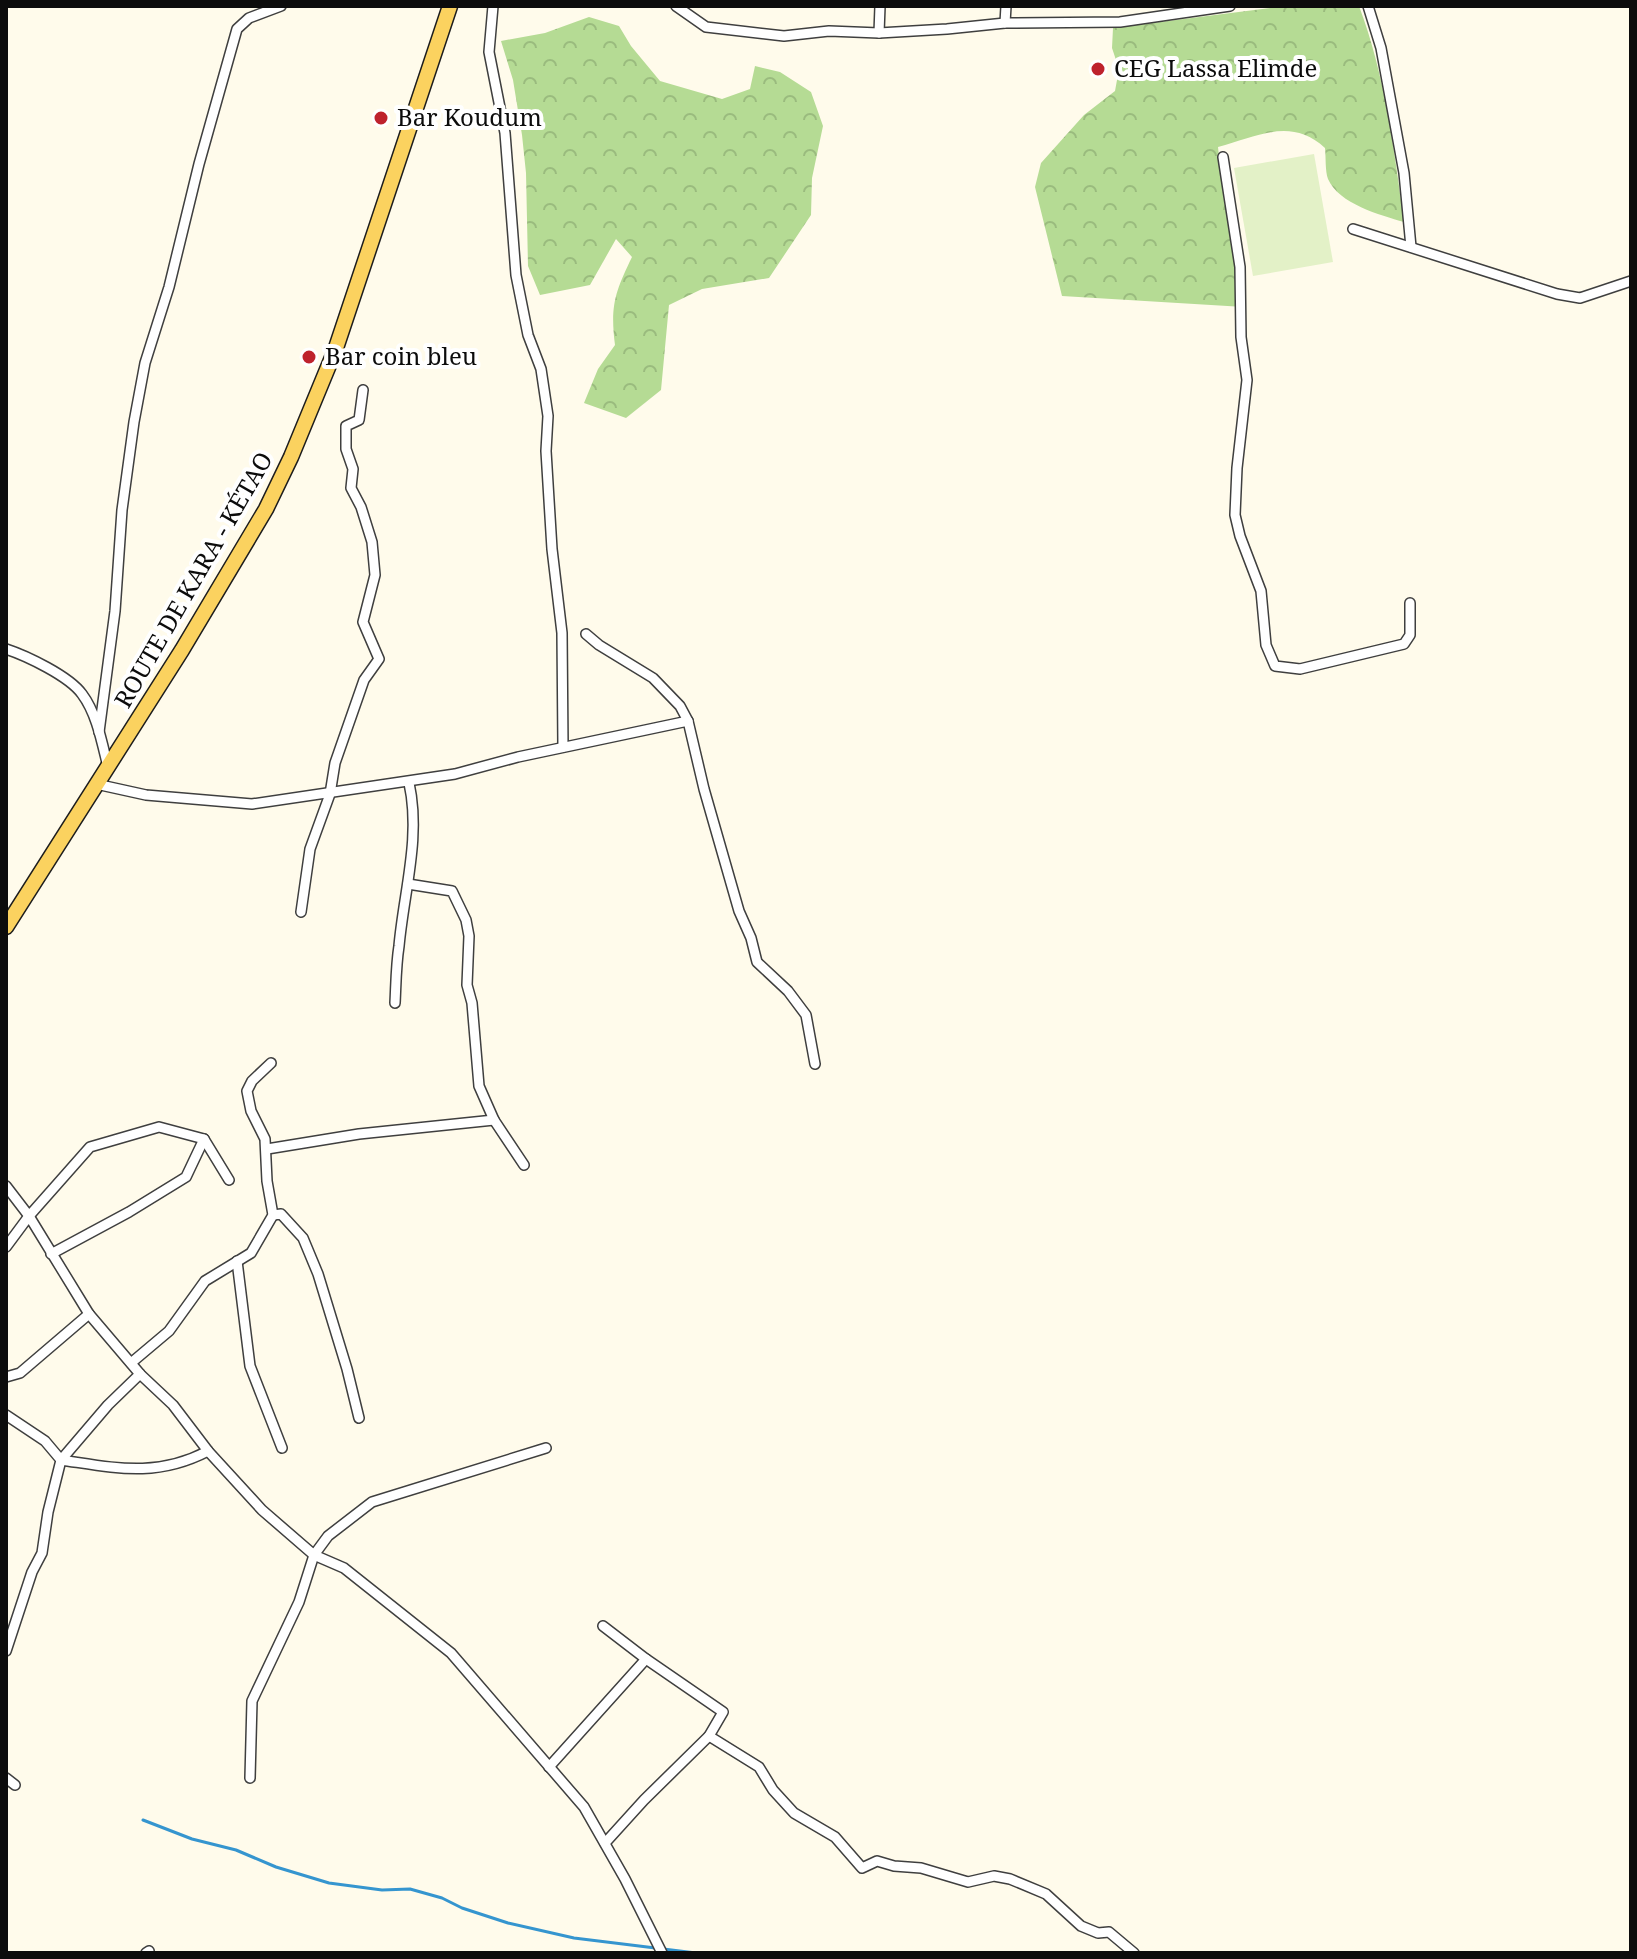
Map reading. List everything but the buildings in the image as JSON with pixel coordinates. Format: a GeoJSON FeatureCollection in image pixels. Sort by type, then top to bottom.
{"type":"FeatureCollection","features":[{"type":"Feature","properties":{"kind":"main road","name":"ROUTE DE KARA - KÉTAO"},"geometry":{"type":"LineString","coordinates":[[6,927],[212,601],[266,509],[336,348],[450,6]]}},
{"type":"Feature","properties":{"kind":"street"},"geometry":{"type":"LineString","coordinates":[[99,732],[115,611],[122,510],[145,363],[169,287],[237,29],[249,18],[281,6]]}},
{"type":"Feature","properties":{"kind":"street"},"geometry":{"type":"LineString","coordinates":[[493,6],[489,52],[505,133],[516,275],[528,335],[541,369],[548,416],[546,451],[552,549],[562,633],[563,747]]}},
{"type":"Feature","properties":{"kind":"street"},"geometry":{"type":"LineString","coordinates":[[676,6],[706,27],[784,36],[829,31],[879,33],[1005,23],[1120,22],[1230,6]]}},
{"type":"Feature","properties":{"kind":"street"},"geometry":{"type":"LineString","coordinates":[[879,33],[880,6]]}},
{"type":"Feature","properties":{"kind":"street"},"geometry":{"type":"LineString","coordinates":[[1005,23],[1006,6]]}},
{"type":"Feature","properties":{"kind":"street"},"geometry":{"type":"LineString","coordinates":[[1368,6],[1381,48],[1404,173],[1411,247]]}},
{"type":"Feature","properties":{"kind":"street"},"geometry":{"type":"LineString","coordinates":[[1223,157],[1239,256],[1241,337],[1247,380],[1235,515],[1261,591],[1266,645],[1275,666],[1300,669],[1404,644],[1410,635],[1410,603]]}},
{"type":"Feature","properties":{"kind":"street"},"geometry":{"type":"LineString","coordinates":[[1353,229],[1544,290],[1580,298],[1631,281]]}},
{"type":"Feature","properties":{"kind":"street"},"geometry":{"type":"LineString","coordinates":[[301,912],[310,849],[330,794],[335,763],[364,680],[379,659],[363,622],[375,575],[372,542],[361,507],[351,488],[353,469],[346,449],[346,426],[359,420],[363,390]]}},
{"type":"Feature","properties":{"kind":"street"},"geometry":{"type":"LineString","coordinates":[[586,634],[653,678],[680,706],[688,721],[704,789],[757,962],[788,991],[806,1015],[815,1064]]}},
{"type":"Feature","properties":{"kind":"street"},"geometry":{"type":"LineString","coordinates":[[6,649],[56,673],[82,694],[99,732],[108,767]]}},
{"type":"Feature","properties":{"kind":"street"},"geometry":{"type":"LineString","coordinates":[[96,784],[146,795],[252,804],[409,783],[688,721]]}},
{"type":"Feature","properties":{"kind":"street"},"geometry":{"type":"LineString","coordinates":[[395,1003],[398,946],[408,884],[413,820],[409,783]]}},
{"type":"Feature","properties":{"kind":"street"},"geometry":{"type":"LineString","coordinates":[[408,884],[452,891],[466,920],[470,949],[467,985],[479,1086],[494,1120],[524,1165]]}},
{"type":"Feature","properties":{"kind":"street"},"geometry":{"type":"LineString","coordinates":[[131,1363],[169,1331],[205,1281],[251,1253],[273,1215],[267,1181],[265,1139],[247,1102],[247,1091],[252,1081],[271,1063]]}},
{"type":"Feature","properties":{"kind":"street"},"geometry":{"type":"LineString","coordinates":[[267,1149],[359,1134],[494,1120]]}},
{"type":"Feature","properties":{"kind":"street"},"geometry":{"type":"LineString","coordinates":[[6,1247],[90,1147],[159,1127],[204,1139],[229,1180]]}},
{"type":"Feature","properties":{"kind":"street"},"geometry":{"type":"LineString","coordinates":[[51,1254],[186,1177],[204,1139]]}},
{"type":"Feature","properties":{"kind":"street"},"geometry":{"type":"LineString","coordinates":[[6,1186],[29,1216],[89,1314],[140,1374],[173,1405],[208,1451],[262,1510],[314,1555],[344,1568],[451,1653],[584,1807],[662,1953]]}},
{"type":"Feature","properties":{"kind":"street"},"geometry":{"type":"LineString","coordinates":[[273,1215],[281,1214],[303,1238],[318,1274],[359,1418]]}},
{"type":"Feature","properties":{"kind":"street"},"geometry":{"type":"LineString","coordinates":[[237,1261],[250,1366],[282,1448]]}},
{"type":"Feature","properties":{"kind":"street"},"geometry":{"type":"LineString","coordinates":[[6,1377],[20,1373],[89,1314]]}},
{"type":"Feature","properties":{"kind":"street"},"geometry":{"type":"LineString","coordinates":[[6,1651],[32,1572],[42,1553],[61,1460],[108,1405],[140,1374]]}},
{"type":"Feature","properties":{"kind":"street"},"geometry":{"type":"LineString","coordinates":[[6,1415],[45,1441],[61,1460],[125,1471],[174,1466],[208,1451]]}},
{"type":"Feature","properties":{"kind":"street"},"geometry":{"type":"LineString","coordinates":[[250,1778],[252,1701],[299,1602],[314,1555],[328,1536],[372,1502],[546,1448]]}},
{"type":"Feature","properties":{"kind":"street"},"geometry":{"type":"LineString","coordinates":[[603,1626],[723,1712],[709,1736],[605,1843]]}},
{"type":"Feature","properties":{"kind":"street"},"geometry":{"type":"LineString","coordinates":[[549,1767],[646,1659]]}},
{"type":"Feature","properties":{"kind":"street"},"geometry":{"type":"LineString","coordinates":[[709,1736],[759,1767],[773,1790],[794,1813],[835,1837],[862,1868],[877,1861],[921,1868],[968,1882],[994,1876],[1010,1879],[1046,1894],[1081,1926],[1098,1933],[1109,1932],[1134,1953]]}},
{"type":"Feature","properties":{"kind":"green space"},"geometry":{"type":"Polygon","coordinates":[[[1286,6],[1359,6],[1382,85],[1404,222],[1361,207],[1333,188],[1328,179],[1325,148],[1312,139],[1287,131],[1261,134],[1218,147],[1224,201],[1244,307],[1062,296],[1035,187],[1041,163],[1084,115],[1115,91],[1119,69],[1112,48],[1113,28],[1286,6]]]}},
{"type":"Feature","properties":{"kind":"green space"},"geometry":{"type":"Polygon","coordinates":[[[589,17],[619,26],[660,81],[722,99],[750,89],[755,66],[780,72],[811,92],[823,126],[812,178],[811,215],[769,278],[702,289],[669,305],[661,390],[626,418],[584,403],[598,369],[615,345],[615,300],[632,257],[616,239],[590,285],[540,295],[528,266],[522,135],[513,80],[501,41],[545,33],[589,17]]]}},
{"type":"Feature","properties":{"kind":"green space"},"geometry":{"type":"Polygon","coordinates":[[[1314,154],[1333,262],[1253,276],[1234,168],[1314,154]]]}},
{"type":"Feature","properties":{"kind":"waterway"},"geometry":{"type":"LineString","coordinates":[[143,1820],[329,1883],[382,1890],[410,1889],[508,1923],[574,1938],[696,1953]]}},
{"type":"Feature","properties":{"kind":"place","name":"CEG Lassa Elimde"},"geometry":{"type":"Point","coordinates":[1098,69]}},
{"type":"Feature","properties":{"kind":"place","name":"Bar Koudum"},"geometry":{"type":"Point","coordinates":[381,118]}},
{"type":"Feature","properties":{"kind":"place","name":"Bar coin bleu"},"geometry":{"type":"Point","coordinates":[309,357]}}]}
